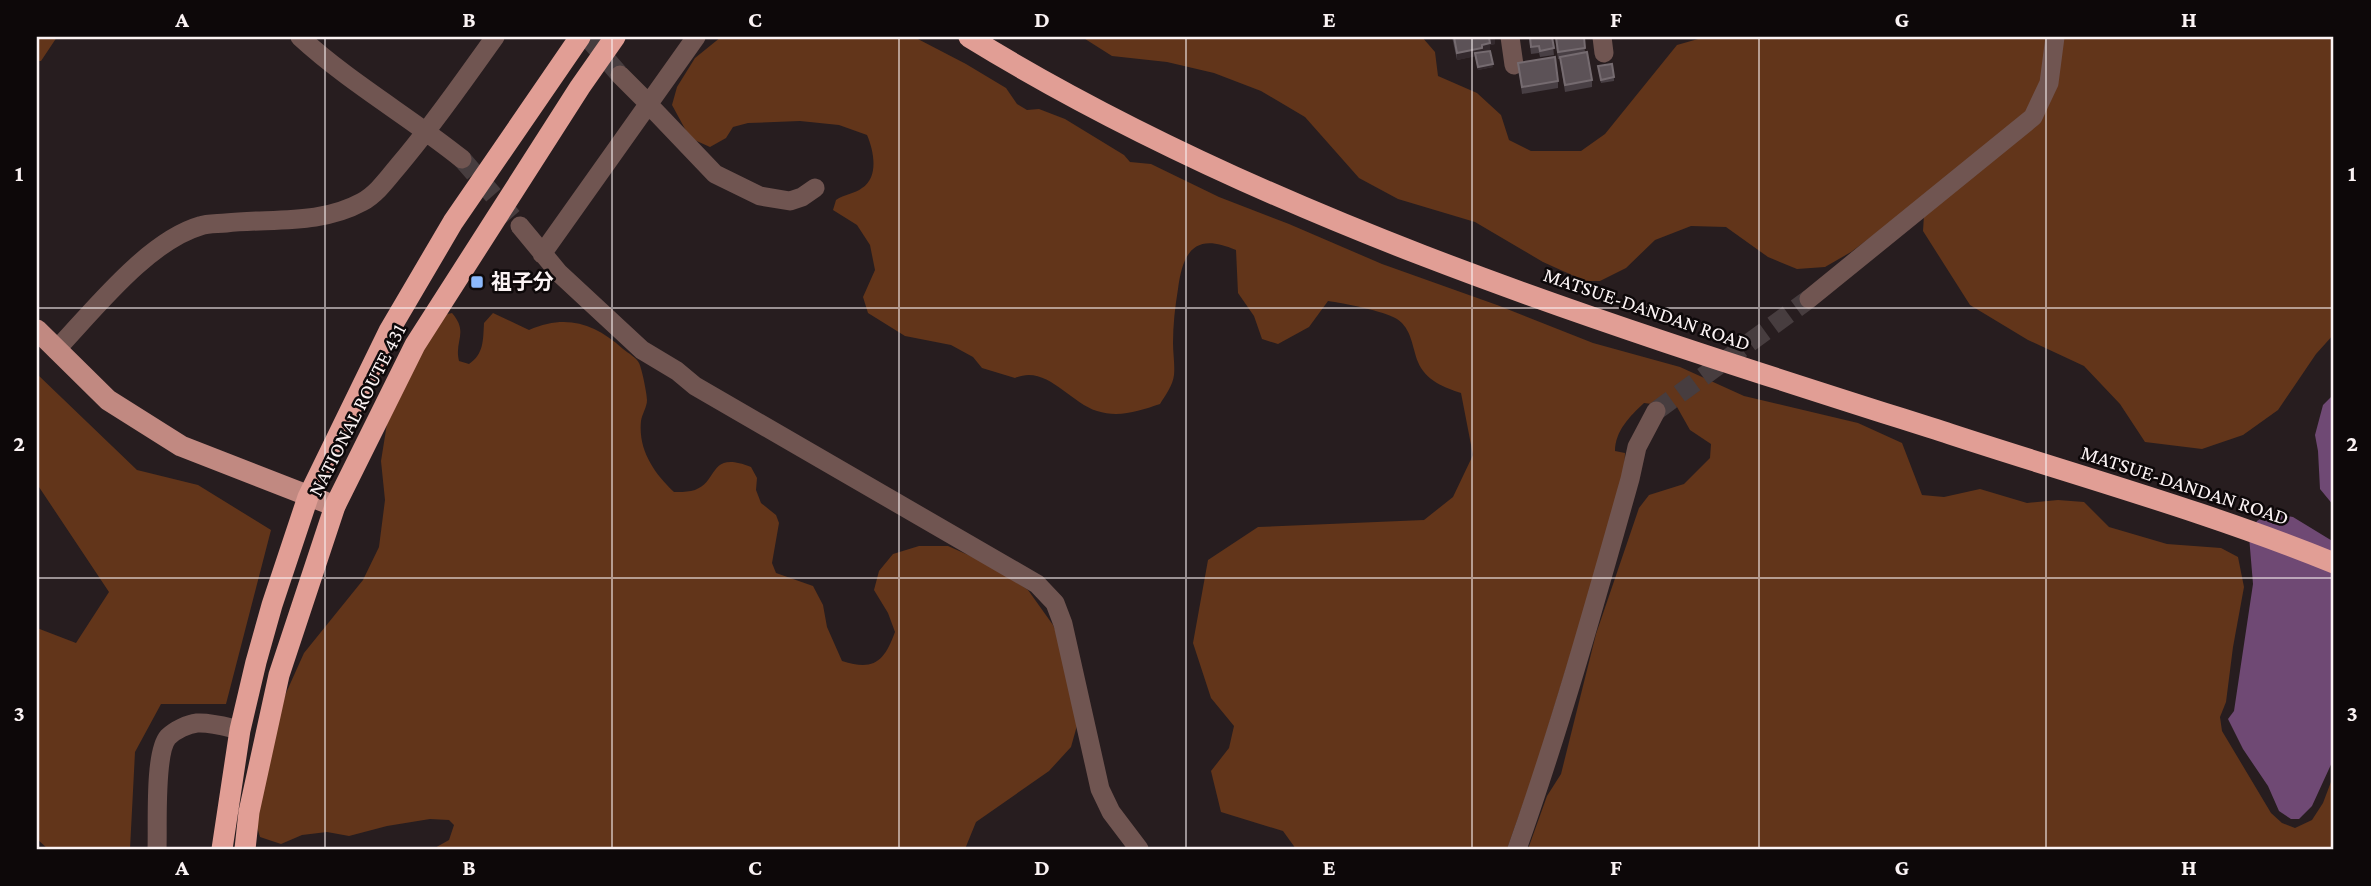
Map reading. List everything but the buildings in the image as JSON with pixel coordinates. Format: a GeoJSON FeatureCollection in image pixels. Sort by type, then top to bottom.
{"type":"FeatureCollection","features":[{"type":"Feature","properties":{"kind":"highway","name":"NATIONAL ROUTE 431"},"geometry":{"type":"LineString","coordinates":[[222,849],[240,730],[272,605],[308,497],[389,331],[453,222],[580,37]]}},
{"type":"Feature","properties":{"kind":"highway","name":"NATIONAL ROUTE 431"},"geometry":{"type":"LineString","coordinates":[[245,849],[249,812],[279,675],[335,506],[415,345],[580,87],[615,37]]}},
{"type":"Feature","properties":{"kind":"highway","name":"MATSUE-DANDAN ROAD"},"geometry":{"type":"LineString","coordinates":[[969,37],[1076,98],[1186,154],[1451,266],[1644,336],[2225,522],[2334,563]]}},
{"type":"Feature","properties":{"kind":"main road"},"geometry":{"type":"LineString","coordinates":[[37,330],[108,400],[181,446],[335,506]]}},
{"type":"Feature","properties":{"kind":"street"},"geometry":{"type":"LineString","coordinates":[[300,37],[327,62],[428,131],[462,159]]}},
{"type":"Feature","properties":{"kind":"street"},"geometry":{"type":"LineString","coordinates":[[56,350],[115,288],[158,248],[177,235],[201,225],[253,220],[310,219],[341,212],[364,201],[428,131],[495,37]]}},
{"type":"Feature","properties":{"kind":"street"},"geometry":{"type":"LineString","coordinates":[[542,254],[696,37]]}},
{"type":"Feature","properties":{"kind":"street"},"geometry":{"type":"LineString","coordinates":[[1510,37],[1514,65]]}},
{"type":"Feature","properties":{"kind":"street"},"geometry":{"type":"LineString","coordinates":[[1809,299],[2033,117],[2049,83],[2055,37]]}},
{"type":"Feature","properties":{"kind":"street"},"geometry":{"type":"LineString","coordinates":[[620,75],[715,174],[760,196],[790,201],[815,188]]}},
{"type":"Feature","properties":{"kind":"street"},"geometry":{"type":"LineString","coordinates":[[520,226],[559,274],[642,350],[677,371],[695,386],[1037,584],[1055,603],[1063,624],[1100,789],[1111,812],[1139,849]]}},
{"type":"Feature","properties":{"kind":"street"},"geometry":{"type":"LineString","coordinates":[[1517,849],[1570,686],[1637,447],[1656,411]]}},
{"type":"Feature","properties":{"kind":"street"},"geometry":{"type":"LineString","coordinates":[[157,849],[159,772],[162,747],[169,736],[198,723],[240,730]]}},
{"type":"Feature","properties":{"kind":"shaded area"},"geometry":{"type":"Polygon","coordinates":[[[37,37],[57,37],[41,61],[37,61],[37,37]]]}},
{"type":"Feature","properties":{"kind":"shaded area"},"geometry":{"type":"Polygon","coordinates":[[[721,37],[914,37],[1006,88],[1017,104],[1027,110],[1039,109],[1065,119],[1124,155],[1130,162],[1151,164],[1219,197],[1382,264],[1593,343],[1680,367],[1744,396],[1858,423],[1902,443],[1922,495],[1944,497],[1980,489],[2027,503],[2058,500],[2084,502],[2109,527],[2167,544],[2221,548],[2238,557],[2244,587],[2226,702],[2220,717],[2222,731],[2271,813],[2282,823],[2295,828],[2312,820],[2323,803],[2334,774],[2334,849],[1528,849],[1547,796],[1561,774],[1596,634],[1639,508],[1649,495],[1684,484],[1710,458],[1711,444],[1690,430],[1677,407],[1644,403],[1620,430],[1615,451],[1625,453],[1624,479],[1535,770],[1507,849],[1296,849],[1283,831],[1221,812],[1211,771],[1229,748],[1234,726],[1211,698],[1193,643],[1208,560],[1258,527],[1424,520],[1453,497],[1473,455],[1461,393],[1442,386],[1425,374],[1418,362],[1409,333],[1402,323],[1373,310],[1328,301],[1309,327],[1278,344],[1262,339],[1254,316],[1238,293],[1236,250],[1210,243],[1194,248],[1183,264],[1174,316],[1173,379],[1160,404],[1144,409],[1121,414],[1097,411],[1037,376],[1015,378],[982,368],[973,357],[951,345],[905,336],[868,313],[863,297],[875,270],[870,245],[857,225],[833,210],[836,200],[859,190],[871,177],[874,163],[867,135],[839,125],[800,121],[748,123],[733,127],[726,138],[710,147],[690,138],[672,105],[677,87],[695,58],[721,37]]]}},
{"type":"Feature","properties":{"kind":"shaded area"},"geometry":{"type":"Polygon","coordinates":[[[1082,37],[1422,37],[1435,52],[1438,76],[1477,93],[1501,115],[1509,140],[1531,151],[1581,151],[1605,134],[1677,45],[1705,37],[2050,37],[2044,81],[2027,115],[1902,214],[1851,252],[1825,267],[1797,269],[1768,257],[1726,227],[1691,226],[1655,240],[1626,268],[1600,281],[1585,281],[1543,262],[1475,222],[1398,199],[1359,178],[1305,117],[1261,91],[1214,73],[1167,62],[1112,56],[1082,37]]]}},
{"type":"Feature","properties":{"kind":"shaded area"},"geometry":{"type":"Polygon","coordinates":[[[2064,37],[2334,37],[2334,334],[2316,354],[2278,410],[2243,435],[2202,449],[2145,442],[2120,404],[2084,366],[2028,340],[1970,305],[1923,231],[1924,215],[2009,145],[2064,37]]]}},
{"type":"Feature","properties":{"kind":"shaded area"},"geometry":{"type":"Polygon","coordinates":[[[452,313],[460,326],[459,361],[469,364],[478,356],[483,341],[484,323],[493,313],[529,330],[542,325],[567,322],[590,327],[634,357],[640,366],[647,397],[641,421],[642,442],[654,469],[674,492],[680,492],[700,488],[720,465],[727,462],[751,467],[757,478],[756,490],[761,503],[776,515],[779,523],[772,563],[776,573],[813,586],[823,605],[827,627],[842,661],[870,664],[887,651],[895,632],[888,613],[874,590],[879,571],[893,554],[919,546],[948,546],[993,566],[1028,590],[1053,625],[1067,657],[1078,722],[1071,747],[1049,771],[976,822],[965,849],[433,849],[449,840],[454,825],[449,820],[430,819],[349,836],[327,832],[302,835],[281,844],[260,837],[255,820],[267,747],[286,693],[304,653],[363,580],[379,547],[385,500],[381,461],[389,411],[439,316],[452,313]]]}},
{"type":"Feature","properties":{"kind":"shaded area"},"geometry":{"type":"Polygon","coordinates":[[[37,374],[137,470],[198,485],[271,530],[226,704],[161,704],[135,752],[130,849],[48,849],[37,839],[37,628],[76,643],[109,592],[37,484],[37,374]]]}},
{"type":"Feature","properties":{"kind":"shaded area"},"geometry":{"type":"Polygon","coordinates":[[[2334,394],[2334,506],[2320,489],[2315,435],[2323,405],[2334,394]]]}},
{"type":"Feature","properties":{"kind":"shaded area"},"geometry":{"type":"Polygon","coordinates":[[[2269,513],[2293,517],[2334,542],[2334,758],[2312,806],[2299,819],[2291,819],[2279,811],[2268,786],[2243,749],[2228,719],[2234,711],[2253,584],[2249,536],[2257,521],[2269,513]]]}},
{"type":"Feature","properties":{"kind":"tunnel"},"geometry":{"type":"LineString","coordinates":[[587,37],[620,75]]}},
{"type":"Feature","properties":{"kind":"tunnel"},"geometry":{"type":"LineString","coordinates":[[462,159],[520,226]]}},
{"type":"Feature","properties":{"kind":"tunnel"},"geometry":{"type":"LineString","coordinates":[[1656,411],[1809,299]]}},
{"type":"Feature","properties":{"kind":"place","name":"祖子分"},"geometry":{"type":"Point","coordinates":[477,282]}}]}
